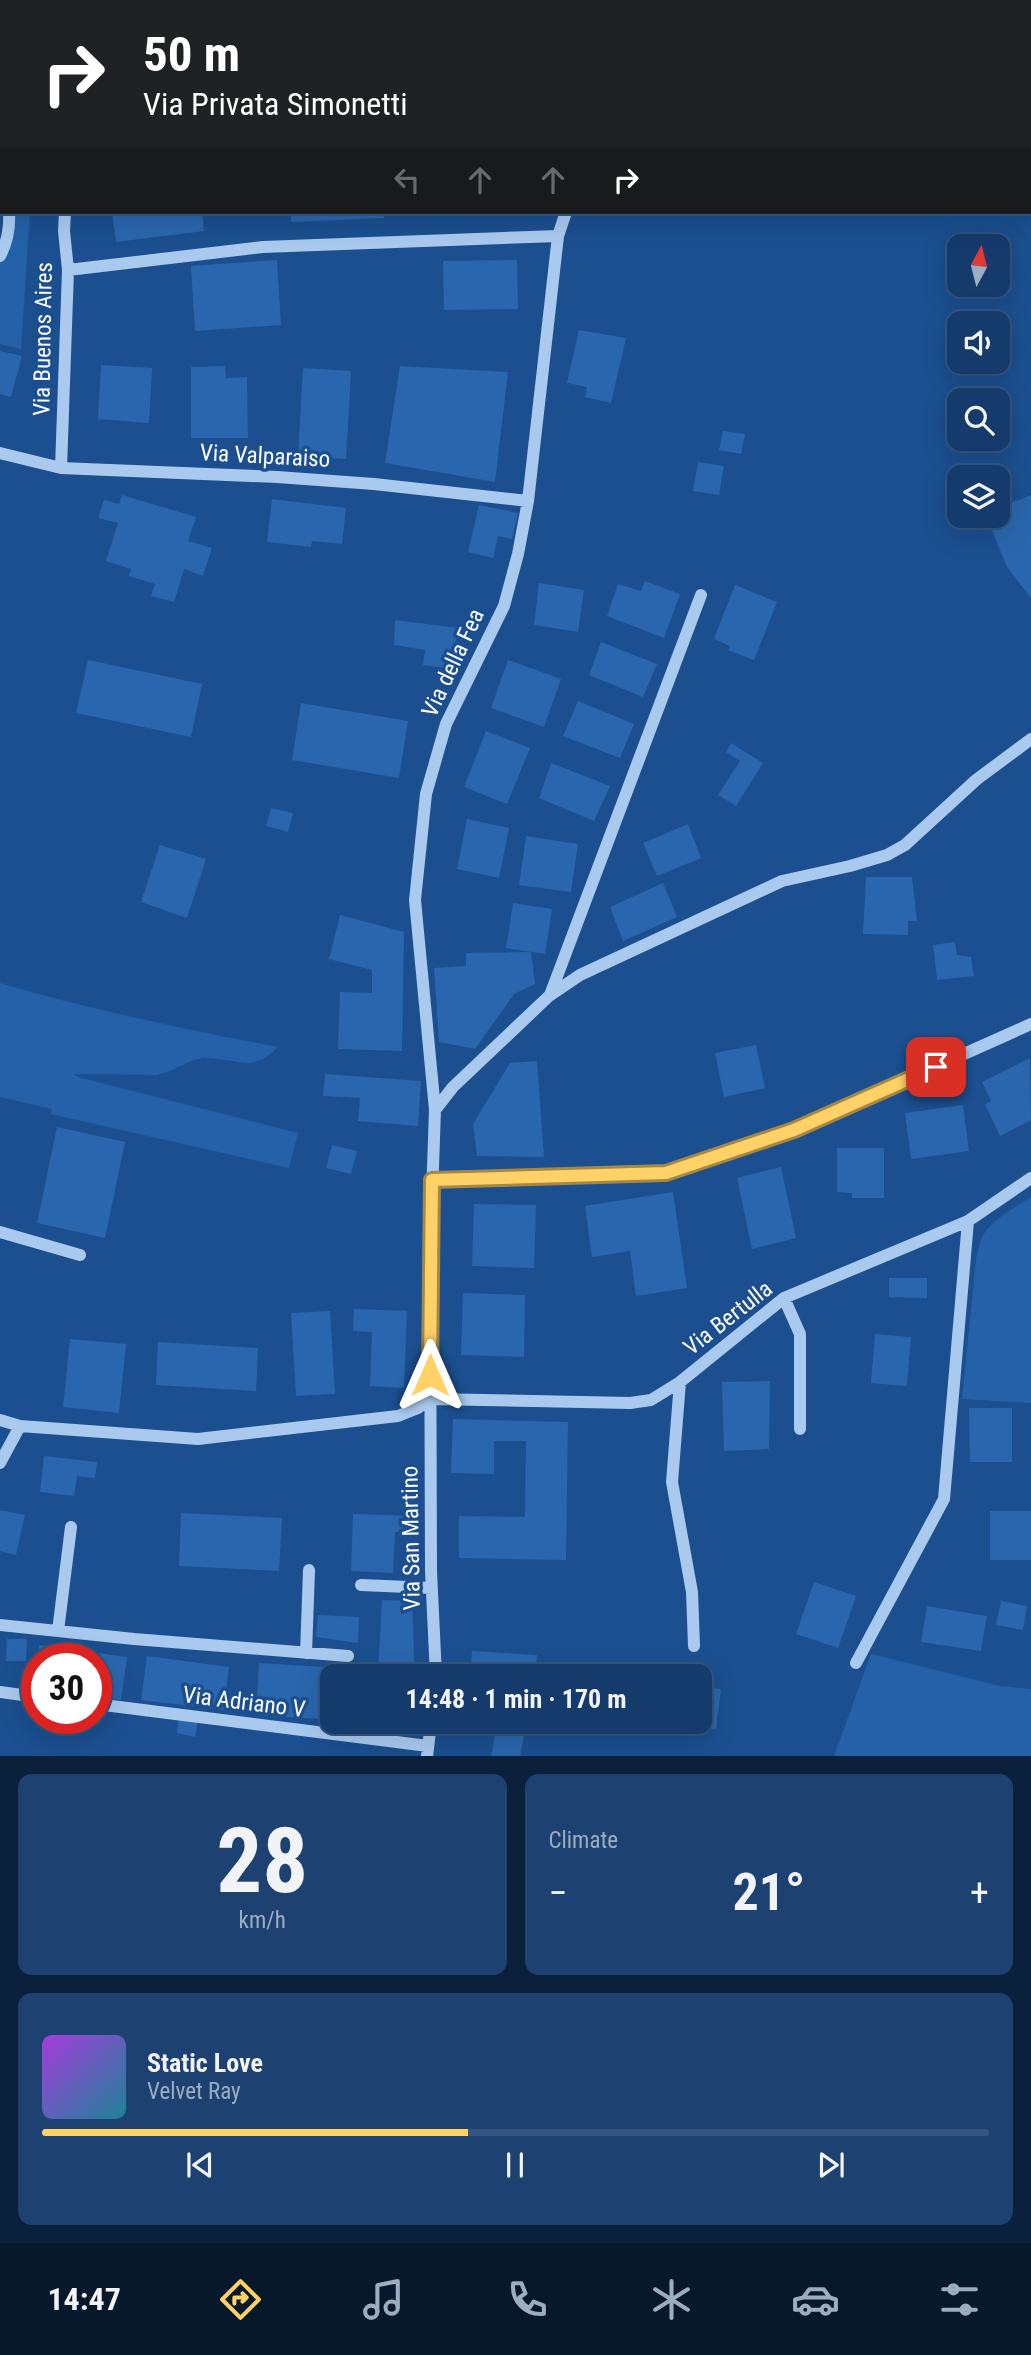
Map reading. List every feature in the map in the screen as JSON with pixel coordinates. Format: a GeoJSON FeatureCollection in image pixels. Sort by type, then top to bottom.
{"type":"FeatureCollection","features":[{"type":"Feature","properties":{"kind":"street"},"geometry":{"type":"LineString","coordinates":[[0,256],[7,242],[9,214]]}},
{"type":"Feature","properties":{"kind":"street","name":"Via Buenos Aires"},"geometry":{"type":"LineString","coordinates":[[61,468],[68,270],[65,214]]}},
{"type":"Feature","properties":{"kind":"street","name":"Via della Fea"},"geometry":{"type":"LineString","coordinates":[[432,1180],[435,1110],[415,900],[426,794],[446,724],[504,606],[519,554],[528,501],[558,236],[565,214]]}},
{"type":"Feature","properties":{"kind":"street"},"geometry":{"type":"LineString","coordinates":[[68,270],[263,247],[558,236]]}},
{"type":"Feature","properties":{"kind":"street","name":"Via Valparaiso"},"geometry":{"type":"LineString","coordinates":[[0,453],[61,468],[277,477],[374,484],[528,501]]}},
{"type":"Feature","properties":{"kind":"street"},"geometry":{"type":"LineString","coordinates":[[549,996],[701,595]]}},
{"type":"Feature","properties":{"kind":"street"},"geometry":{"type":"LineString","coordinates":[[435,1110],[453,1087],[549,996],[580,975],[782,881],[887,855],[905,845],[976,780],[1031,738]]}},
{"type":"Feature","properties":{"kind":"street"},"geometry":{"type":"LineString","coordinates":[[432,1180],[666,1173],[794,1130],[1031,1024]]}},
{"type":"Feature","properties":{"kind":"street","name":"Via Bertulla"},"geometry":{"type":"LineString","coordinates":[[430,1399],[630,1403],[652,1400],[784,1298],[968,1221],[1031,1178]]}},
{"type":"Feature","properties":{"kind":"street","name":"Via San Martino"},"geometry":{"type":"LineString","coordinates":[[432,1180],[431,1588],[435,1664]]}},
{"type":"Feature","properties":{"kind":"street"},"geometry":{"type":"LineString","coordinates":[[856,1663],[944,1499],[968,1221]]}},
{"type":"Feature","properties":{"kind":"street"},"geometry":{"type":"LineString","coordinates":[[0,1232],[80,1255]]}},
{"type":"Feature","properties":{"kind":"street"},"geometry":{"type":"LineString","coordinates":[[784,1298],[800,1334],[800,1429]]}},
{"type":"Feature","properties":{"kind":"street"},"geometry":{"type":"LineString","coordinates":[[680,1381],[672,1482],[692,1592],[694,1646]]}},
{"type":"Feature","properties":{"kind":"street"},"geometry":{"type":"LineString","coordinates":[[0,1420],[20,1426],[198,1438],[398,1416],[418,1408],[430,1399]]}},
{"type":"Feature","properties":{"kind":"street"},"geometry":{"type":"LineString","coordinates":[[0,1462],[20,1426]]}},
{"type":"Feature","properties":{"kind":"street"},"geometry":{"type":"LineString","coordinates":[[58,1631],[71,1527]]}},
{"type":"Feature","properties":{"kind":"street"},"geometry":{"type":"LineString","coordinates":[[306,1653],[309,1570]]}},
{"type":"Feature","properties":{"kind":"street"},"geometry":{"type":"LineString","coordinates":[[361,1585],[431,1588]]}},
{"type":"Feature","properties":{"kind":"street"},"geometry":{"type":"LineString","coordinates":[[0,1625],[348,1656]]}},
{"type":"Feature","properties":{"kind":"street"},"geometry":{"type":"LineString","coordinates":[[0,1692],[21,1695]]}},
{"type":"Feature","properties":{"kind":"street","name":"Via Adriano V"},"geometry":{"type":"LineString","coordinates":[[112,1706],[427,1751]]}},
{"type":"Feature","properties":{"kind":"shaded area"},"geometry":{"type":"Polygon","coordinates":[[[9,214],[30,214],[21,349],[0,344],[0,256],[9,214]]]}},
{"type":"Feature","properties":{"kind":"shaded area"},"geometry":{"type":"Polygon","coordinates":[[[0,983],[138,1018],[278,1047],[263,1059],[251,1063],[204,1058],[157,1075],[74,1074],[298,1133],[289,1168],[51,1114],[52,1109],[0,1097],[0,983]]]}},
{"type":"Feature","properties":{"kind":"shaded area"},"geometry":{"type":"Polygon","coordinates":[[[1031,1197],[1031,1403],[962,1399],[980,1242],[994,1222],[1031,1197]]]}},
{"type":"Feature","properties":{"kind":"shaded area"},"geometry":{"type":"Polygon","coordinates":[[[871,1654],[1000,1686],[1031,1689],[1031,1756],[834,1756],[871,1654]]]}},
{"type":"Feature","properties":{"kind":"building"},"geometry":{"type":"Polygon","coordinates":[[[112,214],[202,214],[204,231],[116,242],[112,214]]]}},
{"type":"Feature","properties":{"kind":"building"},"geometry":{"type":"Polygon","coordinates":[[[291,214],[384,214],[384,218],[291,222],[291,214]]]}},
{"type":"Feature","properties":{"kind":"building"},"geometry":{"type":"Polygon","coordinates":[[[484,214],[525,214],[484,216],[484,214]]]}},
{"type":"Feature","properties":{"kind":"building"},"geometry":{"type":"Polygon","coordinates":[[[277,260],[281,325],[195,331],[191,266],[277,260]]]}},
{"type":"Feature","properties":{"kind":"building"},"geometry":{"type":"Polygon","coordinates":[[[517,260],[518,309],[444,310],[443,261],[517,260]]]}},
{"type":"Feature","properties":{"kind":"building"},"geometry":{"type":"Polygon","coordinates":[[[579,330],[626,338],[611,403],[585,397],[587,387],[567,383],[579,330]]]}},
{"type":"Feature","properties":{"kind":"building"},"geometry":{"type":"Polygon","coordinates":[[[0,351],[22,356],[11,397],[0,394],[0,351]]]}},
{"type":"Feature","properties":{"kind":"building"},"geometry":{"type":"Polygon","coordinates":[[[101,365],[152,368],[149,423],[98,419],[101,365]]]}},
{"type":"Feature","properties":{"kind":"building"},"geometry":{"type":"Polygon","coordinates":[[[225,366],[226,378],[247,377],[248,438],[191,438],[191,367],[225,366]]]}},
{"type":"Feature","properties":{"kind":"building"},"geometry":{"type":"Polygon","coordinates":[[[400,366],[508,372],[495,482],[385,463],[400,366]]]}},
{"type":"Feature","properties":{"kind":"building"},"geometry":{"type":"Polygon","coordinates":[[[303,368],[351,371],[346,459],[298,456],[303,368]]]}},
{"type":"Feature","properties":{"kind":"building"},"geometry":{"type":"Polygon","coordinates":[[[723,431],[745,434],[741,454],[719,450],[723,431]]]}},
{"type":"Feature","properties":{"kind":"building"},"geometry":{"type":"Polygon","coordinates":[[[698,462],[724,466],[719,495],[693,491],[698,462]]]}},
{"type":"Feature","properties":{"kind":"building"},"geometry":{"type":"Polygon","coordinates":[[[122,495],[196,517],[188,541],[212,548],[203,576],[184,569],[174,602],[151,596],[155,584],[129,576],[131,569],[106,561],[118,523],[98,518],[104,500],[119,504],[122,495]]]}},
{"type":"Feature","properties":{"kind":"building"},"geometry":{"type":"Polygon","coordinates":[[[1031,495],[1031,598],[1007,567],[991,528],[1010,528],[1010,503],[1031,495]]]}},
{"type":"Feature","properties":{"kind":"building"},"geometry":{"type":"Polygon","coordinates":[[[272,499],[346,508],[342,544],[312,541],[311,547],[267,542],[272,499]]]}},
{"type":"Feature","properties":{"kind":"building"},"geometry":{"type":"Polygon","coordinates":[[[479,505],[518,513],[512,539],[498,536],[493,558],[468,552],[479,505]]]}},
{"type":"Feature","properties":{"kind":"building"},"geometry":{"type":"Polygon","coordinates":[[[645,581],[680,594],[664,638],[607,616],[618,584],[641,591],[645,581]]]}},
{"type":"Feature","properties":{"kind":"building"},"geometry":{"type":"Polygon","coordinates":[[[539,583],[584,590],[578,632],[534,625],[539,583]]]}},
{"type":"Feature","properties":{"kind":"building"},"geometry":{"type":"Polygon","coordinates":[[[735,585],[777,602],[754,660],[728,650],[730,646],[714,639],[735,585]]]}},
{"type":"Feature","properties":{"kind":"building"},"geometry":{"type":"Polygon","coordinates":[[[395,620],[457,628],[452,669],[423,665],[425,650],[394,645],[395,620]]]}},
{"type":"Feature","properties":{"kind":"building"},"geometry":{"type":"Polygon","coordinates":[[[601,642],[657,664],[643,697],[589,675],[601,642]]]}},
{"type":"Feature","properties":{"kind":"building"},"geometry":{"type":"Polygon","coordinates":[[[88,660],[202,684],[191,737],[76,713],[88,660]]]}},
{"type":"Feature","properties":{"kind":"building"},"geometry":{"type":"Polygon","coordinates":[[[508,660],[561,679],[544,727],[491,708],[508,660]]]}},
{"type":"Feature","properties":{"kind":"building"},"geometry":{"type":"Polygon","coordinates":[[[578,701],[634,724],[620,758],[563,736],[578,701]]]}},
{"type":"Feature","properties":{"kind":"building"},"geometry":{"type":"Polygon","coordinates":[[[301,703],[408,721],[399,778],[292,760],[301,703]]]}},
{"type":"Feature","properties":{"kind":"building"},"geometry":{"type":"Polygon","coordinates":[[[486,731],[530,748],[507,804],[464,787],[486,731]]]}},
{"type":"Feature","properties":{"kind":"building"},"geometry":{"type":"Polygon","coordinates":[[[731,743],[763,763],[736,806],[718,795],[740,761],[726,752],[731,743]]]}},
{"type":"Feature","properties":{"kind":"building"},"geometry":{"type":"Polygon","coordinates":[[[551,763],[610,786],[594,821],[539,798],[551,763]]]}},
{"type":"Feature","properties":{"kind":"building"},"geometry":{"type":"Polygon","coordinates":[[[271,808],[293,813],[288,832],[266,826],[271,808]]]}},
{"type":"Feature","properties":{"kind":"building"},"geometry":{"type":"Polygon","coordinates":[[[467,819],[509,828],[499,878],[457,869],[467,819]]]}},
{"type":"Feature","properties":{"kind":"building"},"geometry":{"type":"Polygon","coordinates":[[[688,824],[701,858],[657,876],[643,843],[688,824]]]}},
{"type":"Feature","properties":{"kind":"building"},"geometry":{"type":"Polygon","coordinates":[[[526,836],[578,844],[571,892],[519,885],[526,836]]]}},
{"type":"Feature","properties":{"kind":"building"},"geometry":{"type":"Polygon","coordinates":[[[160,845],[206,859],[187,918],[141,902],[160,845]]]}},
{"type":"Feature","properties":{"kind":"building"},"geometry":{"type":"Polygon","coordinates":[[[866,877],[912,877],[917,921],[908,921],[908,935],[863,934],[866,877]]]}},
{"type":"Feature","properties":{"kind":"building"},"geometry":{"type":"Polygon","coordinates":[[[663,883],[677,917],[623,941],[610,907],[663,883]]]}},
{"type":"Feature","properties":{"kind":"building"},"geometry":{"type":"Polygon","coordinates":[[[513,903],[552,909],[545,954],[506,948],[513,903]]]}},
{"type":"Feature","properties":{"kind":"building"},"geometry":{"type":"Polygon","coordinates":[[[340,915],[404,932],[402,1051],[338,1049],[340,992],[372,993],[372,970],[329,959],[340,915]]]}},
{"type":"Feature","properties":{"kind":"building"},"geometry":{"type":"Polygon","coordinates":[[[955,942],[957,955],[971,957],[974,976],[937,980],[933,945],[955,942]]]}},
{"type":"Feature","properties":{"kind":"building"},"geometry":{"type":"Polygon","coordinates":[[[531,952],[535,984],[514,994],[475,1049],[439,1042],[434,968],[466,966],[466,953],[531,952]]]}},
{"type":"Feature","properties":{"kind":"building"},"geometry":{"type":"Polygon","coordinates":[[[756,1045],[765,1088],[724,1097],[715,1053],[756,1045]]]}},
{"type":"Feature","properties":{"kind":"building"},"geometry":{"type":"Polygon","coordinates":[[[1030,1058],[1031,1120],[1000,1136],[985,1104],[991,1101],[982,1082],[1030,1058]]]}},
{"type":"Feature","properties":{"kind":"building"},"geometry":{"type":"Polygon","coordinates":[[[537,1061],[544,1157],[477,1156],[473,1124],[510,1063],[537,1061]]]}},
{"type":"Feature","properties":{"kind":"building"},"geometry":{"type":"Polygon","coordinates":[[[325,1074],[421,1081],[418,1126],[358,1121],[360,1098],[323,1096],[325,1074]]]}},
{"type":"Feature","properties":{"kind":"building"},"geometry":{"type":"Polygon","coordinates":[[[963,1105],[969,1151],[911,1159],[905,1113],[963,1105]]]}},
{"type":"Feature","properties":{"kind":"building"},"geometry":{"type":"Polygon","coordinates":[[[57,1127],[125,1142],[105,1238],[37,1223],[57,1127]]]}},
{"type":"Feature","properties":{"kind":"building"},"geometry":{"type":"Polygon","coordinates":[[[332,1145],[357,1151],[351,1174],[326,1168],[332,1145]]]}},
{"type":"Feature","properties":{"kind":"building"},"geometry":{"type":"Polygon","coordinates":[[[837,1148],[884,1148],[884,1198],[852,1198],[852,1193],[837,1192],[837,1148]]]}},
{"type":"Feature","properties":{"kind":"building"},"geometry":{"type":"Polygon","coordinates":[[[781,1167],[796,1238],[752,1249],[737,1178],[781,1167]]]}},
{"type":"Feature","properties":{"kind":"building"},"geometry":{"type":"Polygon","coordinates":[[[673,1192],[687,1288],[636,1296],[630,1251],[592,1257],[585,1206],[673,1192]]]}},
{"type":"Feature","properties":{"kind":"building"},"geometry":{"type":"Polygon","coordinates":[[[474,1204],[536,1205],[534,1268],[472,1266],[474,1204]]]}},
{"type":"Feature","properties":{"kind":"building"},"geometry":{"type":"Polygon","coordinates":[[[889,1278],[927,1278],[927,1298],[889,1297],[889,1278]]]}},
{"type":"Feature","properties":{"kind":"building"},"geometry":{"type":"Polygon","coordinates":[[[463,1293],[525,1295],[524,1357],[461,1355],[463,1293]]]}},
{"type":"Feature","properties":{"kind":"building"},"geometry":{"type":"Polygon","coordinates":[[[354,1309],[407,1311],[404,1388],[370,1386],[372,1332],[353,1331],[354,1309]]]}},
{"type":"Feature","properties":{"kind":"building"},"geometry":{"type":"Polygon","coordinates":[[[330,1311],[335,1394],[296,1396],[291,1313],[330,1311]]]}},
{"type":"Feature","properties":{"kind":"building"},"geometry":{"type":"Polygon","coordinates":[[[875,1334],[911,1337],[907,1386],[871,1383],[875,1334]]]}},
{"type":"Feature","properties":{"kind":"building"},"geometry":{"type":"Polygon","coordinates":[[[70,1339],[126,1344],[119,1413],[63,1407],[70,1339]]]}},
{"type":"Feature","properties":{"kind":"building"},"geometry":{"type":"Polygon","coordinates":[[[158,1342],[258,1348],[256,1391],[156,1385],[158,1342]]]}},
{"type":"Feature","properties":{"kind":"building"},"geometry":{"type":"Polygon","coordinates":[[[770,1381],[769,1449],[724,1451],[722,1382],[770,1381]]]}},
{"type":"Feature","properties":{"kind":"building"},"geometry":{"type":"Polygon","coordinates":[[[969,1408],[1012,1408],[1012,1462],[970,1462],[969,1408]]]}},
{"type":"Feature","properties":{"kind":"building"},"geometry":{"type":"Polygon","coordinates":[[[453,1419],[568,1422],[566,1560],[459,1558],[459,1516],[525,1517],[526,1441],[494,1441],[494,1474],[451,1473],[453,1419]]]}},
{"type":"Feature","properties":{"kind":"building"},"geometry":{"type":"Polygon","coordinates":[[[44,1456],[97,1462],[95,1478],[77,1476],[74,1496],[40,1492],[44,1456]]]}},
{"type":"Feature","properties":{"kind":"building"},"geometry":{"type":"Polygon","coordinates":[[[0,1510],[25,1515],[16,1555],[0,1551],[0,1510]]]}},
{"type":"Feature","properties":{"kind":"building"},"geometry":{"type":"Polygon","coordinates":[[[990,1511],[1031,1511],[1031,1560],[990,1560],[990,1511]]]}},
{"type":"Feature","properties":{"kind":"building"},"geometry":{"type":"Polygon","coordinates":[[[181,1513],[282,1518],[279,1571],[179,1566],[181,1513]]]}},
{"type":"Feature","properties":{"kind":"building"},"geometry":{"type":"Polygon","coordinates":[[[353,1514],[412,1516],[411,1532],[395,1532],[393,1573],[351,1571],[353,1514]]]}},
{"type":"Feature","properties":{"kind":"building"},"geometry":{"type":"Polygon","coordinates":[[[814,1582],[856,1596],[838,1648],[796,1634],[814,1582]]]}},
{"type":"Feature","properties":{"kind":"building"},"geometry":{"type":"Polygon","coordinates":[[[382,1600],[412,1601],[415,1664],[378,1664],[382,1600]]]}},
{"type":"Feature","properties":{"kind":"building"},"geometry":{"type":"Polygon","coordinates":[[[1001,1601],[1027,1606],[1023,1630],[996,1625],[1001,1601]]]}},
{"type":"Feature","properties":{"kind":"building"},"geometry":{"type":"Polygon","coordinates":[[[927,1606],[987,1616],[981,1651],[921,1642],[927,1606]]]}},
{"type":"Feature","properties":{"kind":"building"},"geometry":{"type":"Polygon","coordinates":[[[318,1615],[359,1617],[358,1643],[316,1637],[318,1615]]]}},
{"type":"Feature","properties":{"kind":"building"},"geometry":{"type":"Polygon","coordinates":[[[7,1639],[27,1639],[27,1643],[21,1643],[21,1661],[6,1661],[7,1639]]]}},
{"type":"Feature","properties":{"kind":"building"},"geometry":{"type":"Polygon","coordinates":[[[472,1651],[537,1655],[536,1664],[471,1664],[472,1651]]]}},
{"type":"Feature","properties":{"kind":"building"},"geometry":{"type":"Polygon","coordinates":[[[112,1655],[127,1657],[121,1700],[112,1699],[112,1655]]]}},
{"type":"Feature","properties":{"kind":"building"},"geometry":{"type":"Polygon","coordinates":[[[147,1656],[229,1667],[224,1710],[141,1700],[147,1656]]]}},
{"type":"Feature","properties":{"kind":"building"},"geometry":{"type":"Polygon","coordinates":[[[259,1663],[320,1667],[320,1719],[256,1715],[259,1663]]]}},
{"type":"Feature","properties":{"kind":"building"},"geometry":{"type":"Polygon","coordinates":[[[712,1688],[721,1689],[716,1729],[712,1728],[712,1688]]]}},
{"type":"Feature","properties":{"kind":"building"},"geometry":{"type":"Polygon","coordinates":[[[179,1716],[198,1721],[195,1737],[177,1733],[179,1716]]]}},
{"type":"Feature","properties":{"kind":"building"},"geometry":{"type":"Polygon","coordinates":[[[495,1734],[524,1735],[520,1756],[491,1756],[495,1734]]]}},
{"type":"Feature","properties":{"kind":"route"},"geometry":{"type":"LineString","coordinates":[[430,1375],[432,1180],[666,1173],[794,1130],[936,1067]]}}]}
